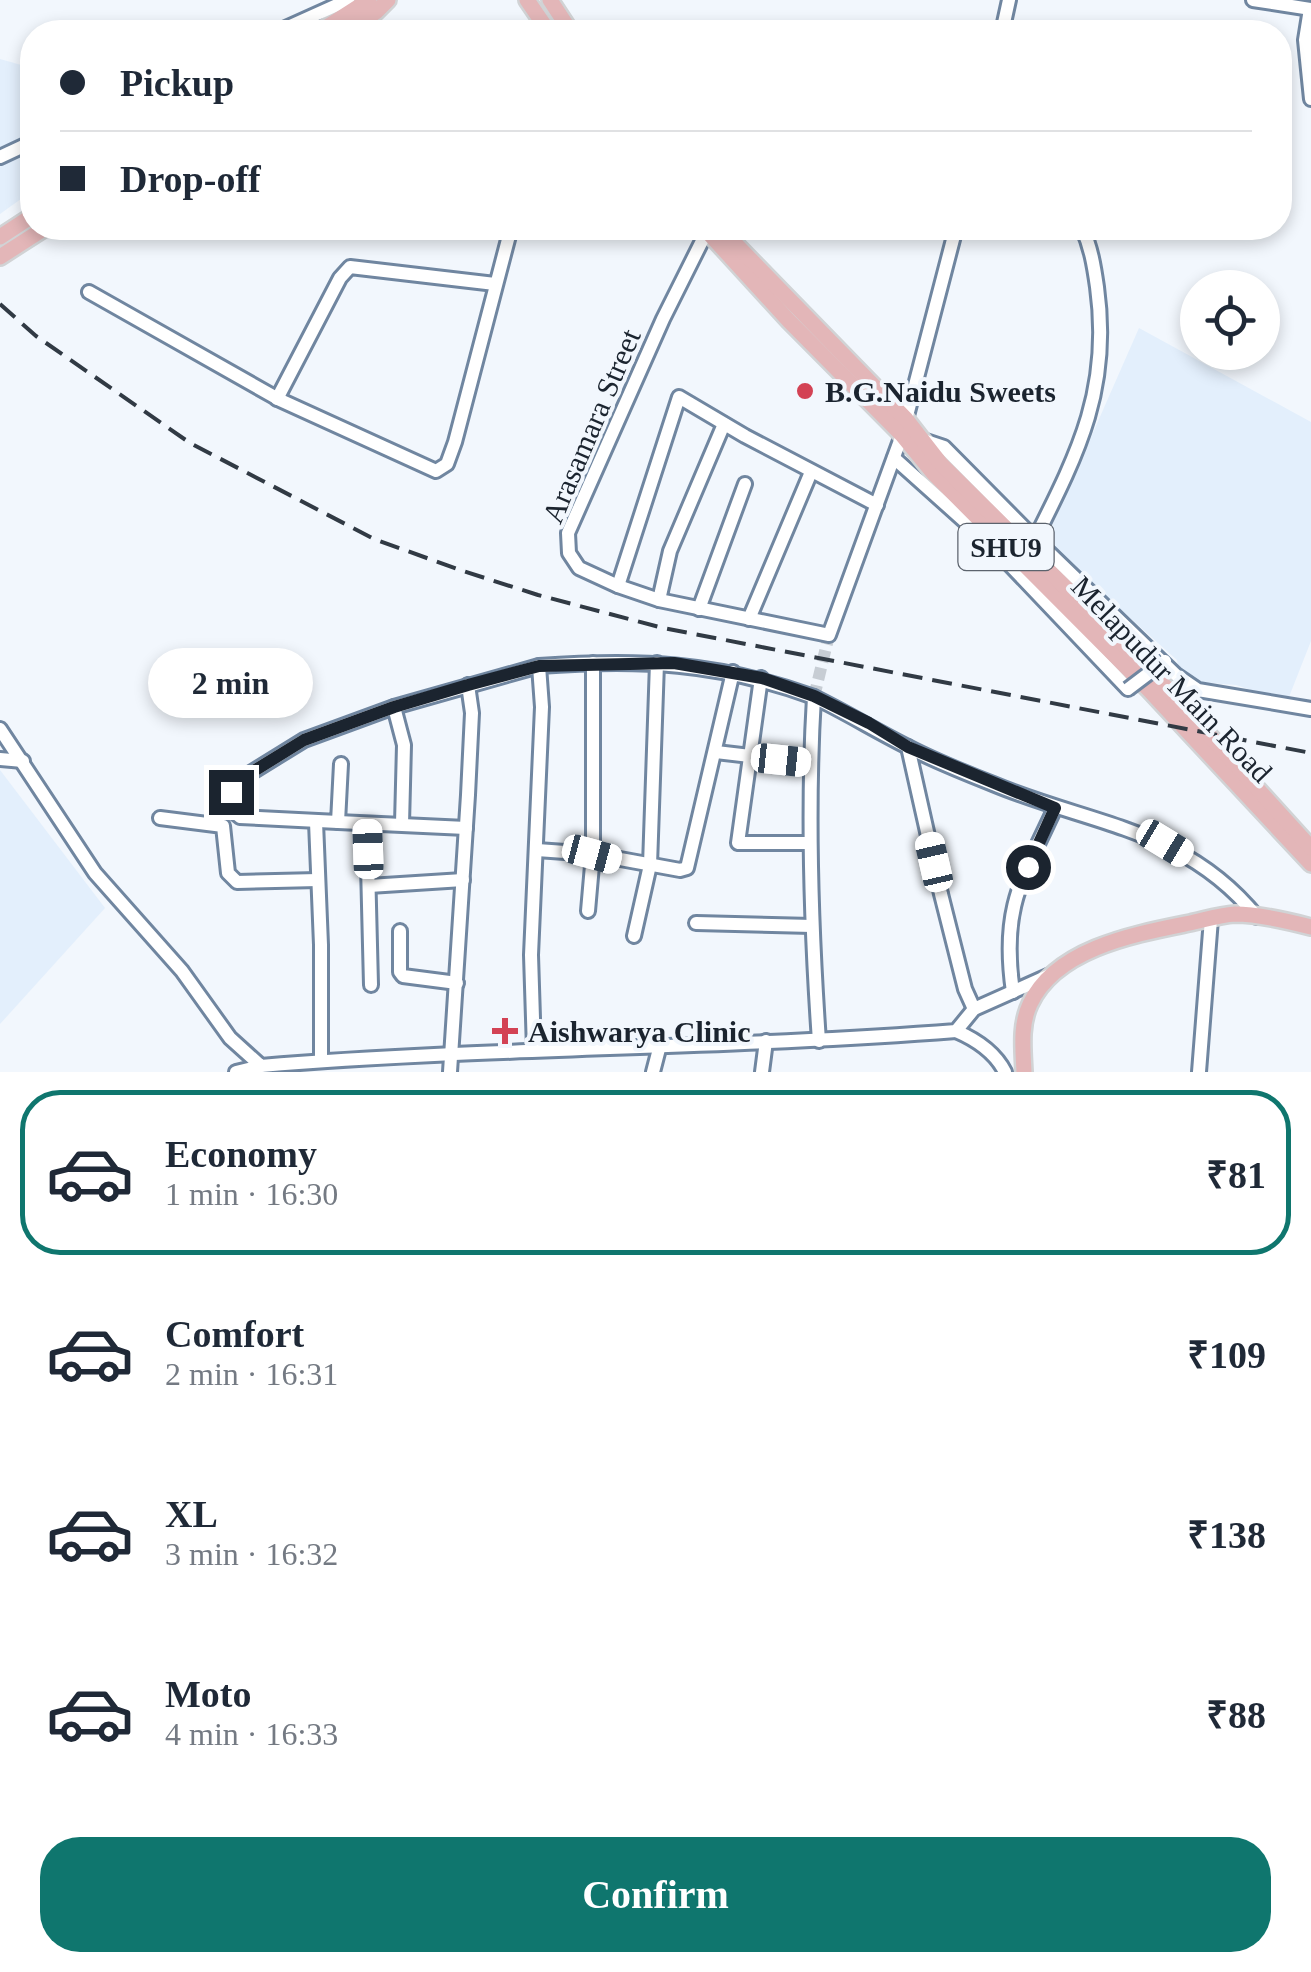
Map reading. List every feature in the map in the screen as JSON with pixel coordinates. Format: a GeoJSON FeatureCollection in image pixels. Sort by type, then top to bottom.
{"type":"FeatureCollection","features":[{"type":"Feature","properties":{"kind":"main road"},"geometry":{"type":"LineString","coordinates":[[338,20],[369,0]]}},
{"type":"Feature","properties":{"kind":"main road"},"geometry":{"type":"LineString","coordinates":[[364,20],[388,0]]}},
{"type":"Feature","properties":{"kind":"main road","name":"Melapudur Main Road"},"geometry":{"type":"LineString","coordinates":[[722,240],[1160,681],[1311,848]]}},
{"type":"Feature","properties":{"kind":"main road","name":"Melapudur Main Road"},"geometry":{"type":"LineString","coordinates":[[904,427],[934,474],[1149,690],[1311,864]]}},
{"type":"Feature","properties":{"kind":"main road"},"geometry":{"type":"LineString","coordinates":[[1024,1072],[1025,1017],[1032,999],[1057,972],[1112,942],[1234,914],[1311,927]]}},
{"type":"Feature","properties":{"kind":"street"},"geometry":{"type":"LineString","coordinates":[[304,20],[348,0]]}},
{"type":"Feature","properties":{"kind":"street"},"geometry":{"type":"LineString","coordinates":[[1253,0],[1310,9],[1306,40],[1311,98]]}},
{"type":"Feature","properties":{"kind":"street"},"geometry":{"type":"LineString","coordinates":[[89,292],[277,398],[436,470],[450,457],[508,240]]}},
{"type":"Feature","properties":{"kind":"street","name":"Arasamara Street"},"geometry":{"type":"LineString","coordinates":[[704,240],[662,319],[568,532],[569,553],[578,568],[659,600],[829,636],[877,505]]}},
{"type":"Feature","properties":{"kind":"street"},"geometry":{"type":"LineString","coordinates":[[618,586],[679,397],[877,505],[904,427],[953,240]]}},
{"type":"Feature","properties":{"kind":"street"},"geometry":{"type":"LineString","coordinates":[[1035,538],[1075,453],[1098,381],[1102,351],[1100,310],[1087,240]]}},
{"type":"Feature","properties":{"kind":"street"},"geometry":{"type":"LineString","coordinates":[[277,398],[340,278],[350,267],[495,284]]}},
{"type":"Feature","properties":{"kind":"street"},"geometry":{"type":"LineString","coordinates":[[659,600],[670,551],[724,424]]}},
{"type":"Feature","properties":{"kind":"street"},"geometry":{"type":"LineString","coordinates":[[920,439],[944,446],[1176,674],[1198,690],[1311,709]]}},
{"type":"Feature","properties":{"kind":"street"},"geometry":{"type":"LineString","coordinates":[[894,458],[990,544],[1128,690],[1165,660]]}},
{"type":"Feature","properties":{"kind":"street"},"geometry":{"type":"LineString","coordinates":[[749,618],[811,472]]}},
{"type":"Feature","properties":{"kind":"street"},"geometry":{"type":"LineString","coordinates":[[699,609],[745,484]]}},
{"type":"Feature","properties":{"kind":"street"},"geometry":{"type":"LineString","coordinates":[[588,911],[594,663]]}},
{"type":"Feature","properties":{"kind":"street"},"geometry":{"type":"LineString","coordinates":[[634,936],[650,865],[657,663]]}},
{"type":"Feature","properties":{"kind":"street"},"geometry":{"type":"LineString","coordinates":[[466,828],[240,817],[233,809],[232,786],[304,740],[394,707],[539,666],[657,663],[733,672],[814,696],[908,747],[1055,808],[1165,843],[1206,867],[1238,894],[1256,917]]}},
{"type":"Feature","properties":{"kind":"street"},"geometry":{"type":"LineString","coordinates":[[534,1050],[531,955],[542,708],[539,666]]}},
{"type":"Feature","properties":{"kind":"street"},"geometry":{"type":"LineString","coordinates":[[537,850],[687,868],[733,672]]}},
{"type":"Feature","properties":{"kind":"street"},"geometry":{"type":"LineString","coordinates":[[762,678],[738,843],[808,844]]}},
{"type":"Feature","properties":{"kind":"street"},"geometry":{"type":"LineString","coordinates":[[450,1072],[472,713],[468,685]]}},
{"type":"Feature","properties":{"kind":"street"},"geometry":{"type":"LineString","coordinates":[[814,696],[808,844],[819,1041]]}},
{"type":"Feature","properties":{"kind":"street"},"geometry":{"type":"LineString","coordinates":[[394,707],[404,745],[402,824]]}},
{"type":"Feature","properties":{"kind":"street"},"geometry":{"type":"LineString","coordinates":[[0,729],[95,873],[182,971],[230,1038],[262,1066]]}},
{"type":"Feature","properties":{"kind":"street"},"geometry":{"type":"LineString","coordinates":[[908,747],[956,951],[974,1010]]}},
{"type":"Feature","properties":{"kind":"street"},"geometry":{"type":"LineString","coordinates":[[716,752],[810,762]]}},
{"type":"Feature","properties":{"kind":"street"},"geometry":{"type":"LineString","coordinates":[[0,759],[23,761]]}},
{"type":"Feature","properties":{"kind":"street"},"geometry":{"type":"LineString","coordinates":[[338,822],[340,764]]}},
{"type":"Feature","properties":{"kind":"street"},"geometry":{"type":"LineString","coordinates":[[1014,992],[1008,953],[1014,896],[1055,808]]}},
{"type":"Feature","properties":{"kind":"street"},"geometry":{"type":"LineString","coordinates":[[160,818],[223,826],[228,872],[237,882],[318,880]]}},
{"type":"Feature","properties":{"kind":"street"},"geometry":{"type":"LineString","coordinates":[[312,1065],[316,822]]}},
{"type":"Feature","properties":{"kind":"street"},"geometry":{"type":"LineString","coordinates":[[368,826],[371,985]]}},
{"type":"Feature","properties":{"kind":"street"},"geometry":{"type":"LineString","coordinates":[[369,886],[464,880]]}},
{"type":"Feature","properties":{"kind":"street"},"geometry":{"type":"LineString","coordinates":[[1199,1072],[1212,918]]}},
{"type":"Feature","properties":{"kind":"street"},"geometry":{"type":"LineString","coordinates":[[696,923],[812,926]]}},
{"type":"Feature","properties":{"kind":"street"},"geometry":{"type":"LineString","coordinates":[[400,931],[402,976],[457,982]]}},
{"type":"Feature","properties":{"kind":"street"},"geometry":{"type":"LineString","coordinates":[[956,1031],[974,1010],[1057,972]]}},
{"type":"Feature","properties":{"kind":"street"},"geometry":{"type":"LineString","coordinates":[[236,1072],[262,1066],[351,1065],[452,1053],[819,1041],[956,1031],[978,1040],[1005,1072]]}},
{"type":"Feature","properties":{"kind":"street"},"geometry":{"type":"LineString","coordinates":[[762,1072],[766,1041]]}},
{"type":"Feature","properties":{"kind":"street"},"geometry":{"type":"LineString","coordinates":[[653,1072],[660,1044]]}},
{"type":"Feature","properties":{"kind":"shaded area"},"geometry":{"type":"Polygon","coordinates":[[[0,59],[20,65],[20,200],[0,214],[0,59]]]}},
{"type":"Feature","properties":{"kind":"shaded area"},"geometry":{"type":"Polygon","coordinates":[[[1139,328],[1180,350],[1180,370],[1216,370],[1311,422],[1311,641],[1287,702],[1236,685],[1195,682],[1179,672],[1177,660],[1045,542],[1139,328]]]}},
{"type":"Feature","properties":{"kind":"shaded area"},"geometry":{"type":"Polygon","coordinates":[[[0,770],[105,908],[0,1024],[0,770]]]}},
{"type":"Feature","properties":{"kind":"tunnel"},"geometry":{"type":"LineString","coordinates":[[814,697],[829,635]]}},
{"type":"Feature","properties":{"kind":"railway"},"geometry":{"type":"LineString","coordinates":[[0,304],[36,336],[190,443],[374,539],[460,570],[663,628],[1311,753]]}},
{"type":"Feature","properties":{"kind":"place","name":"B.G.Naidu Sweets"},"geometry":{"type":"Point","coordinates":[805,391]}},
{"type":"Feature","properties":{"kind":"place","name":"Aishwarya Clinic"},"geometry":{"type":"Point","coordinates":[505,1031]}},
{"type":"Feature","properties":{"kind":"route"},"geometry":{"type":"LineString","coordinates":[[231,792],[236,782],[304,740],[468,685],[539,666],[674,663],[762,678],[814,696],[908,747],[1055,808],[1028,867]]}}]}
